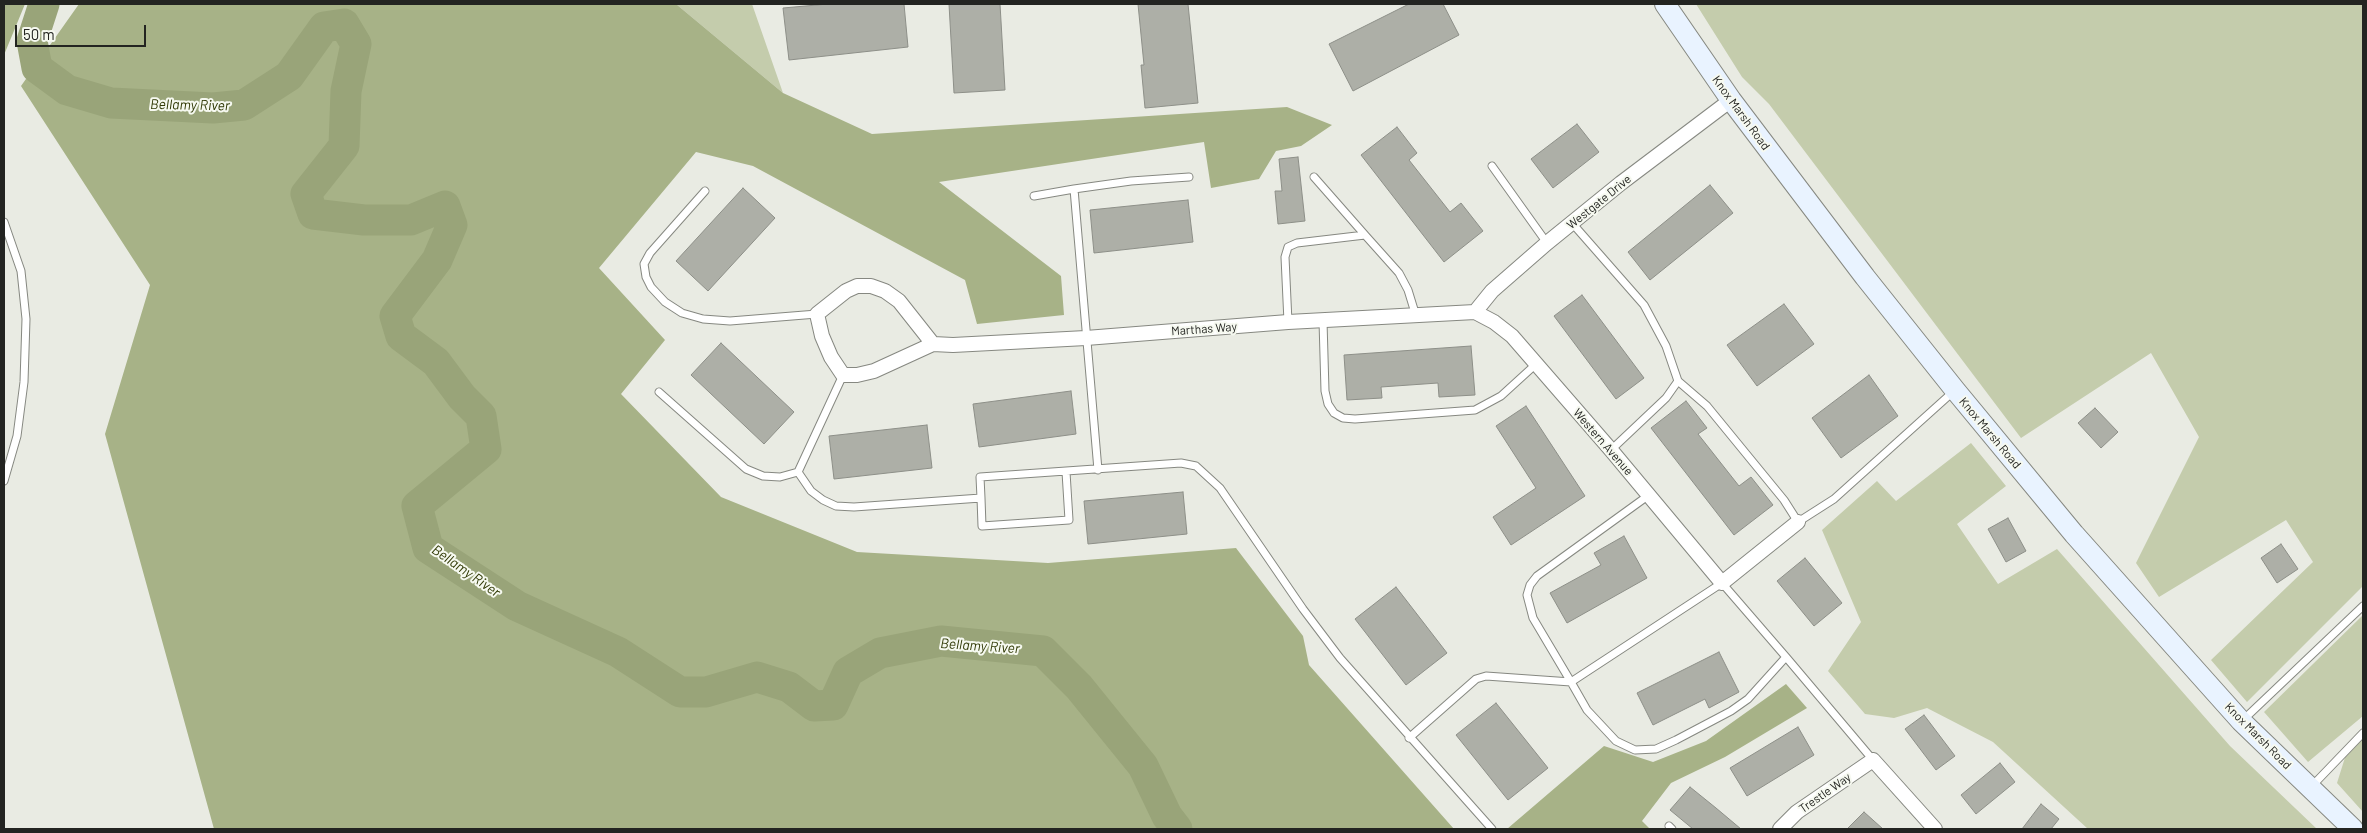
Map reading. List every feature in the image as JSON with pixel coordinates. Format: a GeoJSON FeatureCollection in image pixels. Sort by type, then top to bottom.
{"type":"FeatureCollection","features":[{"type":"Feature","properties":{"kind":"main road","name":"Knox Marsh Road"},"geometry":{"type":"LineString","coordinates":[[1665,4],[1731,100],[1865,277],[2074,534],[2241,721],[2353,829]]}},
{"type":"Feature","properties":{"kind":"street","name":"Westgate Drive"},"geometry":{"type":"LineString","coordinates":[[1475,312],[1492,290],[1547,243],[1621,183],[1731,100]]}},
{"type":"Feature","properties":{"kind":"street"},"geometry":{"type":"LineString","coordinates":[[842,374],[831,357],[822,336],[817,314],[846,291],[857,286],[870,286],[885,291],[899,301],[933,344]]}},
{"type":"Feature","properties":{"kind":"street","name":"Marthas Way"},"geometry":{"type":"LineString","coordinates":[[842,374],[857,375],[874,371],[933,344],[1086,338],[1288,322],[1475,312]]}},
{"type":"Feature","properties":{"kind":"street","name":"Western Avenue"},"geometry":{"type":"LineString","coordinates":[[1475,312],[1494,322],[1512,336],[1535,365],[1611,450],[1722,583]]}},
{"type":"Feature","properties":{"kind":"street"},"geometry":{"type":"LineString","coordinates":[[1722,583],[1798,522]]}},
{"type":"Feature","properties":{"kind":"street"},"geometry":{"type":"LineString","coordinates":[[1873,760],[1935,829]]}},
{"type":"Feature","properties":{"kind":"street","name":"Trestle Way"},"geometry":{"type":"LineString","coordinates":[[1780,829],[1797,812],[1873,760]]}},
{"type":"Feature","properties":{"kind":"lane"},"geometry":{"type":"LineString","coordinates":[[1492,166],[1547,243]]}},
{"type":"Feature","properties":{"kind":"lane"},"geometry":{"type":"LineString","coordinates":[[1034,196],[1131,181],[1189,177]]}},
{"type":"Feature","properties":{"kind":"lane"},"geometry":{"type":"LineString","coordinates":[[1314,177],[1399,273],[1408,290],[1416,316]]}},
{"type":"Feature","properties":{"kind":"lane"},"geometry":{"type":"LineString","coordinates":[[1074,189],[1098,470]]}},
{"type":"Feature","properties":{"kind":"lane"},"geometry":{"type":"LineString","coordinates":[[705,191],[650,253],[644,264],[648,282],[665,302],[682,313],[703,319],[721,321],[750,321],[817,314]]}},
{"type":"Feature","properties":{"kind":"lane"},"geometry":{"type":"LineString","coordinates":[[4,222],[21,270],[26,319],[24,382],[17,436],[4,481]]}},
{"type":"Feature","properties":{"kind":"lane"},"geometry":{"type":"LineString","coordinates":[[1572,223],[1644,305],[1666,346],[1678,381],[1707,406],[1784,500],[1798,522],[1834,499],[1955,390]]}},
{"type":"Feature","properties":{"kind":"lane"},"geometry":{"type":"LineString","coordinates":[[1288,322],[1285,257],[1288,247],[1297,243],[1365,235]]}},
{"type":"Feature","properties":{"kind":"lane"},"geometry":{"type":"LineString","coordinates":[[1323,321],[1325,391],[1328,404],[1334,413],[1343,418],[1355,419],[1475,410],[1501,396],[1535,365]]}},
{"type":"Feature","properties":{"kind":"lane"},"geometry":{"type":"LineString","coordinates":[[798,472],[842,374]]}},
{"type":"Feature","properties":{"kind":"lane"},"geometry":{"type":"LineString","coordinates":[[1611,450],[1666,398],[1678,381]]}},
{"type":"Feature","properties":{"kind":"lane"},"geometry":{"type":"LineString","coordinates":[[659,392],[746,469],[763,476],[780,477],[798,472]]}},
{"type":"Feature","properties":{"kind":"lane"},"geometry":{"type":"LineString","coordinates":[[1066,472],[1069,520],[982,526],[980,477],[1181,463],[1196,466],[1207,474],[1220,488],[1303,609],[1340,658],[1409,738],[1492,829]]}},
{"type":"Feature","properties":{"kind":"lane"},"geometry":{"type":"LineString","coordinates":[[798,472],[811,491],[822,500],[836,506],[854,507],[981,498]]}},
{"type":"Feature","properties":{"kind":"lane"},"geometry":{"type":"LineString","coordinates":[[1649,495],[1537,576],[1530,585],[1527,595],[1528,606],[1587,710],[1616,741],[1635,750],[1656,749],[1731,711],[1748,699],[1786,657]]}},
{"type":"Feature","properties":{"kind":"lane"},"geometry":{"type":"LineString","coordinates":[[1409,738],[1476,679],[1486,676],[1571,682],[1722,583],[1873,760]]}},
{"type":"Feature","properties":{"kind":"lane"},"geometry":{"type":"LineString","coordinates":[[2241,721],[2363,606]]}},
{"type":"Feature","properties":{"kind":"lane"},"geometry":{"type":"LineString","coordinates":[[2310,788],[2363,733]]}},
{"type":"Feature","properties":{"kind":"green space"},"geometry":{"type":"Polygon","coordinates":[[[4,4],[25,4],[4,55],[4,4]]]}},
{"type":"Feature","properties":{"kind":"green space"},"geometry":{"type":"Polygon","coordinates":[[[79,4],[676,4],[783,93],[872,134],[1287,107],[1332,125],[1301,146],[1276,151],[1259,179],[1211,188],[1204,142],[939,182],[1061,276],[1064,315],[977,324],[965,280],[753,166],[696,152],[599,268],[665,340],[621,394],[721,497],[857,552],[1048,563],[1236,548],[1303,636],[1309,665],[1454,829],[214,829],[105,434],[150,285],[21,86],[79,4]]]}},
{"type":"Feature","properties":{"kind":"green space"},"geometry":{"type":"Polygon","coordinates":[[[676,4],[752,4],[783,93],[676,4]]]}},
{"type":"Feature","properties":{"kind":"green space"},"geometry":{"type":"Polygon","coordinates":[[[1696,4],[2363,4],[2363,586],[2247,702],[2211,660],[2313,562],[2286,520],[2159,597],[2136,563],[2199,437],[2151,353],[2021,438],[1769,104],[1742,77],[1696,4]]]}},
{"type":"Feature","properties":{"kind":"green space"},"geometry":{"type":"Polygon","coordinates":[[[1971,443],[2006,486],[1957,524],[1998,584],[2057,549],[2230,746],[2317,829],[2088,829],[1993,742],[1927,708],[1894,718],[1865,714],[1828,671],[1861,622],[1822,530],[1877,481],[1896,501],[1971,443]]]}},
{"type":"Feature","properties":{"kind":"green space"},"geometry":{"type":"Polygon","coordinates":[[[2363,615],[2363,716],[2308,762],[2264,712],[2363,615]]]}},
{"type":"Feature","properties":{"kind":"green space"},"geometry":{"type":"Polygon","coordinates":[[[1786,684],[1807,708],[1725,757],[1671,783],[1642,821],[1650,829],[1507,829],[1604,746],[1653,762],[1706,741],[1786,684]]]}},
{"type":"Feature","properties":{"kind":"green space"},"geometry":{"type":"Polygon","coordinates":[[[2363,737],[2363,812],[2337,783],[2348,748],[2363,737]]]}},
{"type":"Feature","properties":{"kind":"building"},"geometry":{"type":"Polygon","coordinates":[[[828,4],[904,4],[908,47],[789,60],[783,8],[828,4]]]}},
{"type":"Feature","properties":{"kind":"building"},"geometry":{"type":"Polygon","coordinates":[[[949,4],[1000,4],[1005,90],[954,93],[949,4]]]}},
{"type":"Feature","properties":{"kind":"building"},"geometry":{"type":"Polygon","coordinates":[[[1138,4],[1188,4],[1198,103],[1145,108],[1141,65],[1144,65],[1138,4]]]}},
{"type":"Feature","properties":{"kind":"building"},"geometry":{"type":"Polygon","coordinates":[[[1409,4],[1443,4],[1459,35],[1353,91],[1329,44],[1409,4]]]}},
{"type":"Feature","properties":{"kind":"building"},"geometry":{"type":"Polygon","coordinates":[[[1577,124],[1599,152],[1553,188],[1531,159],[1577,124]]]}},
{"type":"Feature","properties":{"kind":"building"},"geometry":{"type":"Polygon","coordinates":[[[1397,127],[1417,153],[1409,160],[1450,212],[1461,203],[1483,231],[1444,262],[1361,155],[1397,127]]]}},
{"type":"Feature","properties":{"kind":"building"},"geometry":{"type":"Polygon","coordinates":[[[1298,157],[1305,221],[1278,224],[1275,191],[1282,191],[1279,159],[1298,157]]]}},
{"type":"Feature","properties":{"kind":"building"},"geometry":{"type":"Polygon","coordinates":[[[1710,185],[1733,213],[1650,280],[1628,252],[1710,185]]]}},
{"type":"Feature","properties":{"kind":"building"},"geometry":{"type":"Polygon","coordinates":[[[743,188],[775,218],[708,291],[676,261],[743,188]]]}},
{"type":"Feature","properties":{"kind":"building"},"geometry":{"type":"Polygon","coordinates":[[[1188,200],[1193,242],[1094,253],[1090,210],[1188,200]]]}},
{"type":"Feature","properties":{"kind":"building"},"geometry":{"type":"Polygon","coordinates":[[[1582,295],[1644,378],[1616,399],[1554,316],[1582,295]]]}},
{"type":"Feature","properties":{"kind":"building"},"geometry":{"type":"Polygon","coordinates":[[[1784,304],[1814,344],[1757,386],[1727,345],[1784,304]]]}},
{"type":"Feature","properties":{"kind":"building"},"geometry":{"type":"Polygon","coordinates":[[[721,343],[794,412],[764,444],[691,375],[721,343]]]}},
{"type":"Feature","properties":{"kind":"building"},"geometry":{"type":"Polygon","coordinates":[[[1471,346],[1475,395],[1439,397],[1438,383],[1381,387],[1382,398],[1347,400],[1344,355],[1471,346]]]}},
{"type":"Feature","properties":{"kind":"building"},"geometry":{"type":"Polygon","coordinates":[[[1869,375],[1898,416],[1841,458],[1812,418],[1869,375]]]}},
{"type":"Feature","properties":{"kind":"building"},"geometry":{"type":"Polygon","coordinates":[[[1071,391],[1076,434],[979,447],[973,404],[1071,391]]]}},
{"type":"Feature","properties":{"kind":"building"},"geometry":{"type":"Polygon","coordinates":[[[1686,401],[1707,428],[1698,434],[1739,486],[1751,477],[1773,505],[1734,535],[1651,428],[1686,401]]]}},
{"type":"Feature","properties":{"kind":"building"},"geometry":{"type":"Polygon","coordinates":[[[1526,406],[1585,496],[1511,545],[1493,517],[1536,488],[1496,426],[1526,406]]]}},
{"type":"Feature","properties":{"kind":"building"},"geometry":{"type":"Polygon","coordinates":[[[2095,408],[2118,432],[2101,448],[2078,423],[2095,408]]]}},
{"type":"Feature","properties":{"kind":"building"},"geometry":{"type":"Polygon","coordinates":[[[927,425],[932,468],[834,479],[829,436],[927,425]]]}},
{"type":"Feature","properties":{"kind":"building"},"geometry":{"type":"Polygon","coordinates":[[[1183,492],[1187,534],[1088,544],[1084,501],[1183,492]]]}},
{"type":"Feature","properties":{"kind":"building"},"geometry":{"type":"Polygon","coordinates":[[[2008,518],[2026,551],[2006,562],[1988,529],[2008,518]]]}},
{"type":"Feature","properties":{"kind":"building"},"geometry":{"type":"Polygon","coordinates":[[[1624,536],[1647,578],[1567,623],[1550,593],[1601,565],[1594,553],[1624,536]]]}},
{"type":"Feature","properties":{"kind":"building"},"geometry":{"type":"Polygon","coordinates":[[[2281,544],[2298,569],[2277,583],[2261,558],[2281,544]]]}},
{"type":"Feature","properties":{"kind":"building"},"geometry":{"type":"Polygon","coordinates":[[[1805,558],[1842,603],[1814,626],[1777,581],[1805,558]]]}},
{"type":"Feature","properties":{"kind":"building"},"geometry":{"type":"Polygon","coordinates":[[[1396,587],[1447,653],[1406,685],[1355,619],[1396,587]]]}},
{"type":"Feature","properties":{"kind":"building"},"geometry":{"type":"Polygon","coordinates":[[[1719,652],[1739,692],[1709,708],[1705,699],[1653,725],[1637,693],[1719,652]]]}},
{"type":"Feature","properties":{"kind":"building"},"geometry":{"type":"Polygon","coordinates":[[[1496,703],[1548,768],[1508,800],[1456,735],[1496,703]]]}},
{"type":"Feature","properties":{"kind":"building"},"geometry":{"type":"Polygon","coordinates":[[[1924,715],[1955,756],[1936,770],[1905,729],[1924,715]]]}},
{"type":"Feature","properties":{"kind":"building"},"geometry":{"type":"Polygon","coordinates":[[[1798,727],[1814,755],[1747,796],[1730,768],[1798,727]]]}},
{"type":"Feature","properties":{"kind":"building"},"geometry":{"type":"Polygon","coordinates":[[[2000,763],[2015,782],[1976,814],[1961,795],[2000,763]]]}},
{"type":"Feature","properties":{"kind":"building"},"geometry":{"type":"Polygon","coordinates":[[[1690,787],[1741,829],[1693,829],[1670,810],[1690,787]]]}},
{"type":"Feature","properties":{"kind":"building"},"geometry":{"type":"Polygon","coordinates":[[[2041,804],[2059,819],[2051,829],[2022,829],[2041,804]]]}},
{"type":"Feature","properties":{"kind":"building"},"geometry":{"type":"Polygon","coordinates":[[[1864,812],[1883,829],[1847,829],[1864,812]]]}},
{"type":"Feature","properties":{"kind":"waterway","name":"Bellamy River"},"geometry":{"type":"LineString","coordinates":[[44,4],[32,41],[37,68],[67,90],[111,103],[213,108],[244,105],[289,76],[324,27],[344,24],[356,44],[346,91],[344,146],[306,194],[313,214],[364,220],[411,220],[445,206],[452,225],[437,260],[395,316],[401,336],[436,362],[462,397],[481,416],[486,449],[417,506],[428,548],[517,606],[618,652],[680,692],[706,692],[757,677],[789,687],[814,706],[833,705],[848,672],[880,653],[941,641],[1043,651],[1079,687],[1143,766],[1167,816],[1177,829]]}}]}
